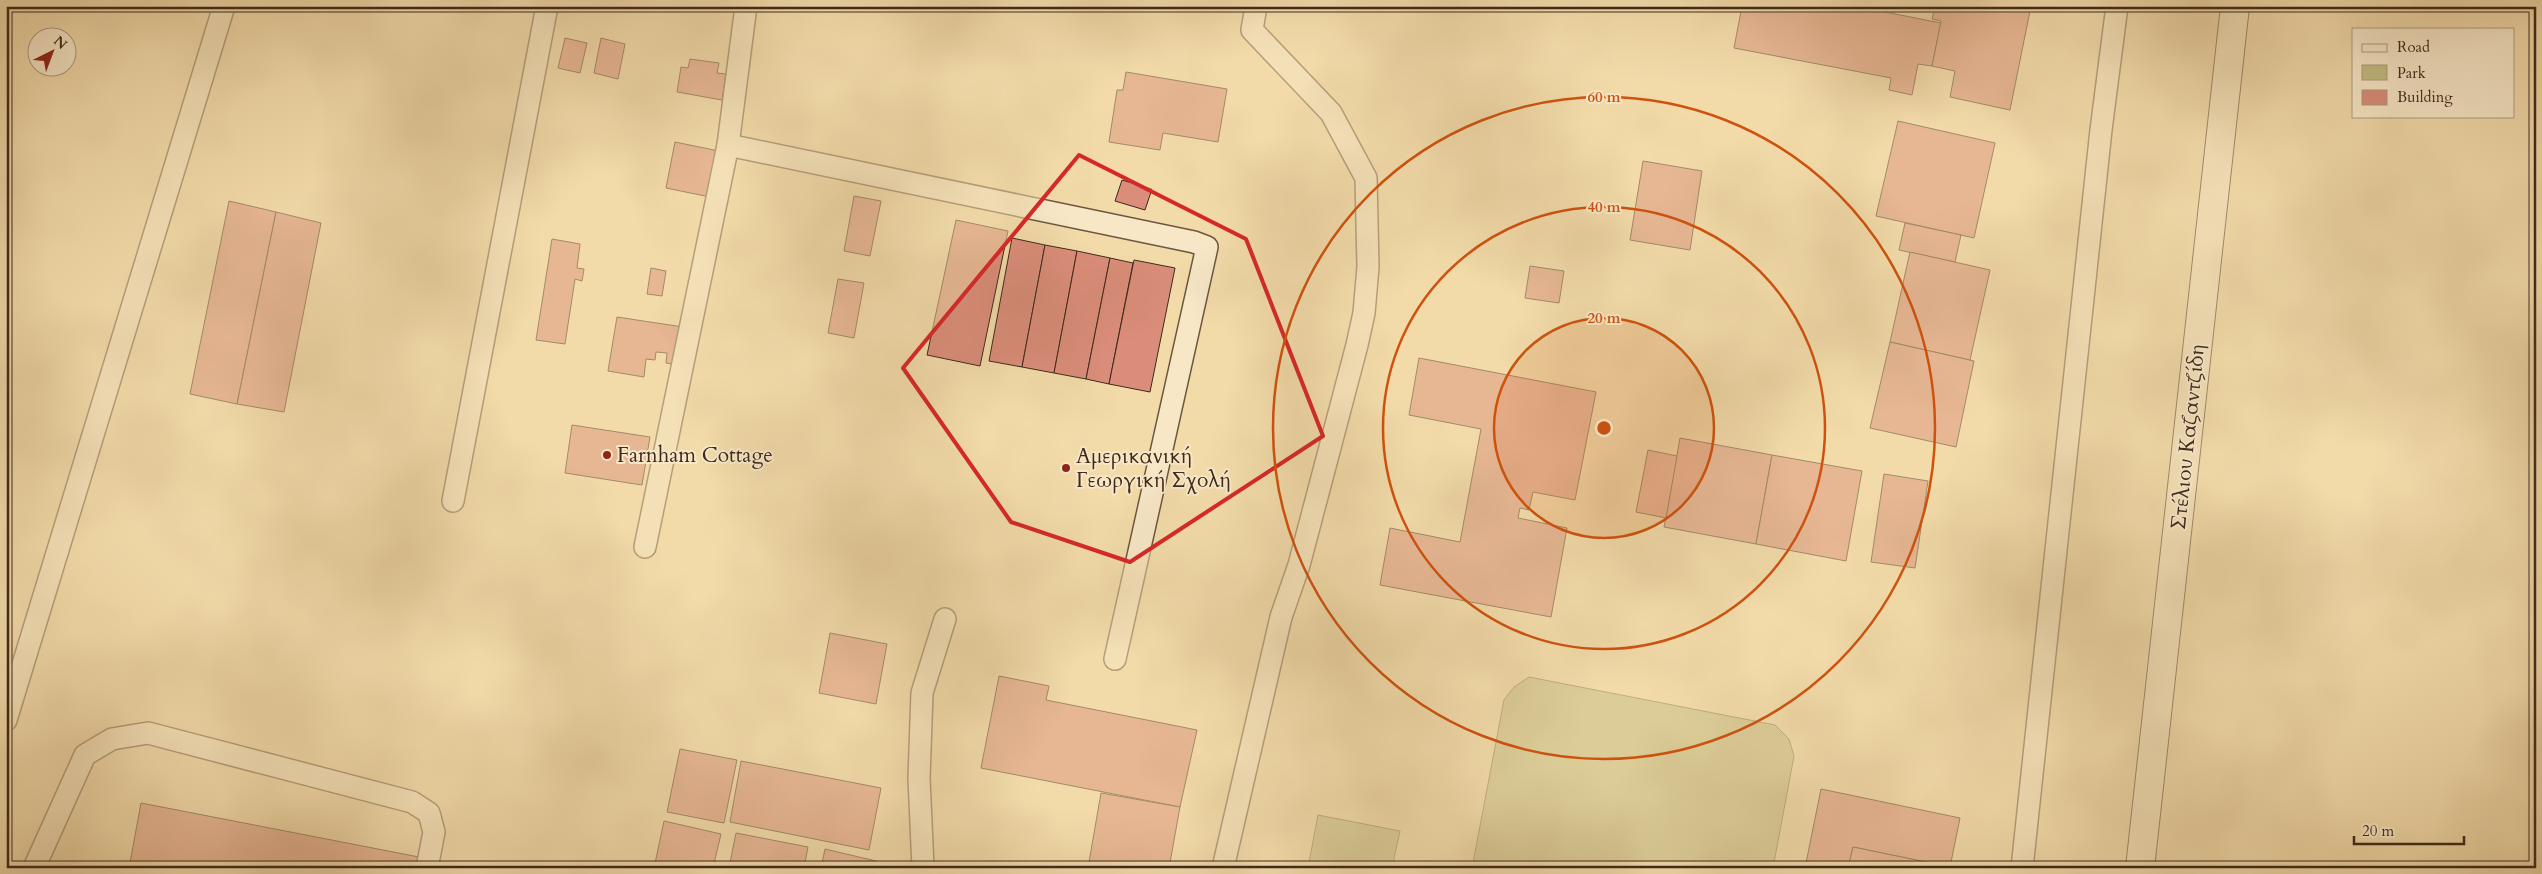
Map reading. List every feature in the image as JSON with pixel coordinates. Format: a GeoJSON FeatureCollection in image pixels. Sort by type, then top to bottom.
{"type":"FeatureCollection","features":[{"type":"Feature","properties":{"kind":"main road","name":"Στέλιου Καζαντζίδη"},"geometry":{"type":"LineString","coordinates":[[2140,868],[2235,6]]}},
{"type":"Feature","properties":{"kind":"lane"},"geometry":{"type":"LineString","coordinates":[[6,720],[224,6]]}},
{"type":"Feature","properties":{"kind":"lane"},"geometry":{"type":"LineString","coordinates":[[453,501],[547,6]]}},
{"type":"Feature","properties":{"kind":"lane"},"geometry":{"type":"LineString","coordinates":[[646,548],[728,145],[746,6]]}},
{"type":"Feature","properties":{"kind":"lane"},"geometry":{"type":"LineString","coordinates":[[1223,868],[1281,617],[1299,565],[1357,345],[1364,313],[1368,267],[1366,178],[1332,112],[1252,30],[1256,6]]}},
{"type":"Feature","properties":{"kind":"lane"},"geometry":{"type":"LineString","coordinates":[[2022,868],[2100,130],[2117,6]]}},
{"type":"Feature","properties":{"kind":"lane"},"geometry":{"type":"LineString","coordinates":[[728,145],[1194,242],[1207,247],[1115,659]]}},
{"type":"Feature","properties":{"kind":"lane"},"geometry":{"type":"LineString","coordinates":[[922,868],[919,778],[922,693],[946,619]]}},
{"type":"Feature","properties":{"kind":"lane"},"geometry":{"type":"LineString","coordinates":[[34,868],[85,755],[112,739],[148,733],[412,802],[429,813],[434,832],[427,868]]}},
{"type":"Feature","properties":{"kind":"highlighted area"},"geometry":{"type":"Polygon","coordinates":[[[1079,155],[1246,239],[1323,436],[1130,562],[1011,522],[903,368],[1079,155]]]}},
{"type":"Feature","properties":{"kind":"green space"},"geometry":{"type":"Polygon","coordinates":[[[1529,677],[1775,725],[1789,739],[1794,756],[1773,868],[1472,868],[1504,700],[1514,687],[1529,677]]]}},
{"type":"Feature","properties":{"kind":"green space"},"geometry":{"type":"Polygon","coordinates":[[[1318,815],[1400,831],[1392,868],[1308,868],[1318,815]]]}},
{"type":"Feature","properties":{"kind":"building"},"geometry":{"type":"Polygon","coordinates":[[[1742,6],[1886,6],[1885,12],[1941,23],[1932,66],[1918,64],[1912,95],[1889,90],[1891,78],[1734,48],[1742,6]]]}},
{"type":"Feature","properties":{"kind":"building"},"geometry":{"type":"Polygon","coordinates":[[[1935,6],[2031,6],[2010,110],[1950,97],[1955,71],[1932,66],[1941,21],[1932,19],[1935,6]]]}},
{"type":"Feature","properties":{"kind":"building"},"geometry":{"type":"Polygon","coordinates":[[[565,38],[587,43],[580,73],[558,68],[565,38]]]}},
{"type":"Feature","properties":{"kind":"building"},"geometry":{"type":"Polygon","coordinates":[[[601,38],[625,44],[618,79],[594,73],[601,38]]]}},
{"type":"Feature","properties":{"kind":"building"},"geometry":{"type":"Polygon","coordinates":[[[690,59],[719,63],[717,73],[726,74],[722,100],[677,92],[681,67],[688,68],[690,59]]]}},
{"type":"Feature","properties":{"kind":"building"},"geometry":{"type":"Polygon","coordinates":[[[1126,72],[1227,89],[1218,142],[1163,133],[1160,150],[1109,142],[1117,90],[1123,90],[1126,72]]]}},
{"type":"Feature","properties":{"kind":"building"},"geometry":{"type":"Polygon","coordinates":[[[1898,121],[1995,143],[1974,238],[1876,216],[1898,121]]]}},
{"type":"Feature","properties":{"kind":"building"},"geometry":{"type":"Polygon","coordinates":[[[675,142],[719,151],[710,197],[666,188],[675,142]]]}},
{"type":"Feature","properties":{"kind":"building"},"geometry":{"type":"Polygon","coordinates":[[[1643,161],[1702,171],[1690,250],[1630,240],[1643,161]]]}},
{"type":"Feature","properties":{"kind":"building"},"geometry":{"type":"Polygon","coordinates":[[[1122,180],[1152,189],[1145,210],[1115,201],[1122,180]]]}},
{"type":"Feature","properties":{"kind":"building"},"geometry":{"type":"Polygon","coordinates":[[[854,196],[881,201],[870,256],[844,251],[854,196]]]}},
{"type":"Feature","properties":{"kind":"building"},"geometry":{"type":"Polygon","coordinates":[[[229,201],[276,212],[237,404],[190,394],[229,201]]]}},
{"type":"Feature","properties":{"kind":"building"},"geometry":{"type":"Polygon","coordinates":[[[276,212],[321,223],[284,412],[237,404],[276,212]]]}},
{"type":"Feature","properties":{"kind":"building"},"geometry":{"type":"Polygon","coordinates":[[[956,220],[1008,231],[980,366],[927,355],[956,220]]]}},
{"type":"Feature","properties":{"kind":"building"},"geometry":{"type":"Polygon","coordinates":[[[1905,223],[1961,235],[1955,262],[1899,250],[1905,223]]]}},
{"type":"Feature","properties":{"kind":"building"},"geometry":{"type":"Polygon","coordinates":[[[1012,238],[1045,245],[1022,367],[989,361],[1012,238]]]}},
{"type":"Feature","properties":{"kind":"building"},"geometry":{"type":"Polygon","coordinates":[[[552,239],[580,244],[577,268],[584,269],[582,281],[575,279],[565,344],[536,340],[552,239]]]}},
{"type":"Feature","properties":{"kind":"building"},"geometry":{"type":"Polygon","coordinates":[[[1045,245],[1077,251],[1054,373],[1022,367],[1045,245]]]}},
{"type":"Feature","properties":{"kind":"building"},"geometry":{"type":"Polygon","coordinates":[[[1077,251],[1110,258],[1086,379],[1054,373],[1077,251]]]}},
{"type":"Feature","properties":{"kind":"building"},"geometry":{"type":"Polygon","coordinates":[[[1910,252],[1990,270],[1970,360],[1890,342],[1910,252]]]}},
{"type":"Feature","properties":{"kind":"building"},"geometry":{"type":"Polygon","coordinates":[[[1110,258],[1133,263],[1109,384],[1086,379],[1110,258]]]}},
{"type":"Feature","properties":{"kind":"building"},"geometry":{"type":"Polygon","coordinates":[[[1134,260],[1175,268],[1150,392],[1109,384],[1134,260]]]}},
{"type":"Feature","properties":{"kind":"building"},"geometry":{"type":"Polygon","coordinates":[[[1530,266],[1564,271],[1559,303],[1525,298],[1530,266]]]}},
{"type":"Feature","properties":{"kind":"building"},"geometry":{"type":"Polygon","coordinates":[[[651,268],[666,271],[662,296],[647,294],[651,268]]]}},
{"type":"Feature","properties":{"kind":"building"},"geometry":{"type":"Polygon","coordinates":[[[838,279],[864,283],[854,338],[828,333],[838,279]]]}},
{"type":"Feature","properties":{"kind":"building"},"geometry":{"type":"Polygon","coordinates":[[[617,317],[683,327],[678,365],[666,363],[667,353],[656,352],[655,360],[646,359],[644,377],[608,371],[617,317]]]}},
{"type":"Feature","properties":{"kind":"building"},"geometry":{"type":"Polygon","coordinates":[[[1890,342],[1974,361],[1956,447],[1870,428],[1890,342]]]}},
{"type":"Feature","properties":{"kind":"building"},"geometry":{"type":"Polygon","coordinates":[[[1419,358],[1596,392],[1575,500],[1533,492],[1529,510],[1520,508],[1518,518],[1567,528],[1551,617],[1380,585],[1390,528],[1460,542],[1481,429],[1409,415],[1419,358]]]}},
{"type":"Feature","properties":{"kind":"building","name":"Farnham Cottage"},"geometry":{"type":"Polygon","coordinates":[[[572,425],[650,437],[642,485],[565,473],[572,425]]]}},
{"type":"Feature","properties":{"kind":"building"},"geometry":{"type":"Polygon","coordinates":[[[1680,438],[1772,455],[1756,544],[1664,527],[1680,438]]]}},
{"type":"Feature","properties":{"kind":"building"},"geometry":{"type":"Polygon","coordinates":[[[1648,450],[1677,456],[1666,518],[1636,512],[1648,450]]]}},
{"type":"Feature","properties":{"kind":"building"},"geometry":{"type":"Polygon","coordinates":[[[1772,455],[1862,471],[1846,561],[1756,544],[1772,455]]]}},
{"type":"Feature","properties":{"kind":"building"},"geometry":{"type":"Polygon","coordinates":[[[1884,474],[1928,481],[1915,568],[1871,562],[1884,474]]]}},
{"type":"Feature","properties":{"kind":"building"},"geometry":{"type":"Polygon","coordinates":[[[830,633],[887,644],[876,704],[819,693],[830,633]]]}},
{"type":"Feature","properties":{"kind":"building"},"geometry":{"type":"Polygon","coordinates":[[[999,676],[1049,686],[1046,700],[1197,730],[1180,807],[981,768],[999,676]]]}},
{"type":"Feature","properties":{"kind":"building"},"geometry":{"type":"Polygon","coordinates":[[[680,749],[737,760],[724,823],[667,812],[680,749]]]}},
{"type":"Feature","properties":{"kind":"building"},"geometry":{"type":"Polygon","coordinates":[[[741,761],[881,788],[869,850],[730,822],[741,761]]]}},
{"type":"Feature","properties":{"kind":"building"},"geometry":{"type":"Polygon","coordinates":[[[1821,789],[1960,818],[1950,867],[1853,847],[1848,868],[1805,868],[1821,789]]]}},
{"type":"Feature","properties":{"kind":"building"},"geometry":{"type":"Polygon","coordinates":[[[1101,793],[1180,807],[1169,868],[1088,868],[1101,793]]]}},
{"type":"Feature","properties":{"kind":"building"},"geometry":{"type":"Polygon","coordinates":[[[141,803],[419,857],[417,868],[129,868],[141,803]]]}},
{"type":"Feature","properties":{"kind":"building"},"geometry":{"type":"Polygon","coordinates":[[[664,821],[721,834],[713,868],[654,868],[664,821]]]}},
{"type":"Feature","properties":{"kind":"building"},"geometry":{"type":"Polygon","coordinates":[[[736,833],[808,847],[804,868],[729,868],[736,833]]]}},
{"type":"Feature","properties":{"kind":"building"},"geometry":{"type":"Polygon","coordinates":[[[1853,847],[1950,867],[1955,868],[1848,868],[1853,847]]]}},
{"type":"Feature","properties":{"kind":"building"},"geometry":{"type":"Polygon","coordinates":[[[825,849],[876,861],[875,868],[821,868],[825,849]]]}},
{"type":"Feature","properties":{"kind":"place","name":"Farnham Cottage"},"geometry":{"type":"Point","coordinates":[607,455]}},
{"type":"Feature","properties":{"kind":"place","name":"Αμερικανική Γεωργική Σχολή"},"geometry":{"type":"Point","coordinates":[1066,468]}}]}
